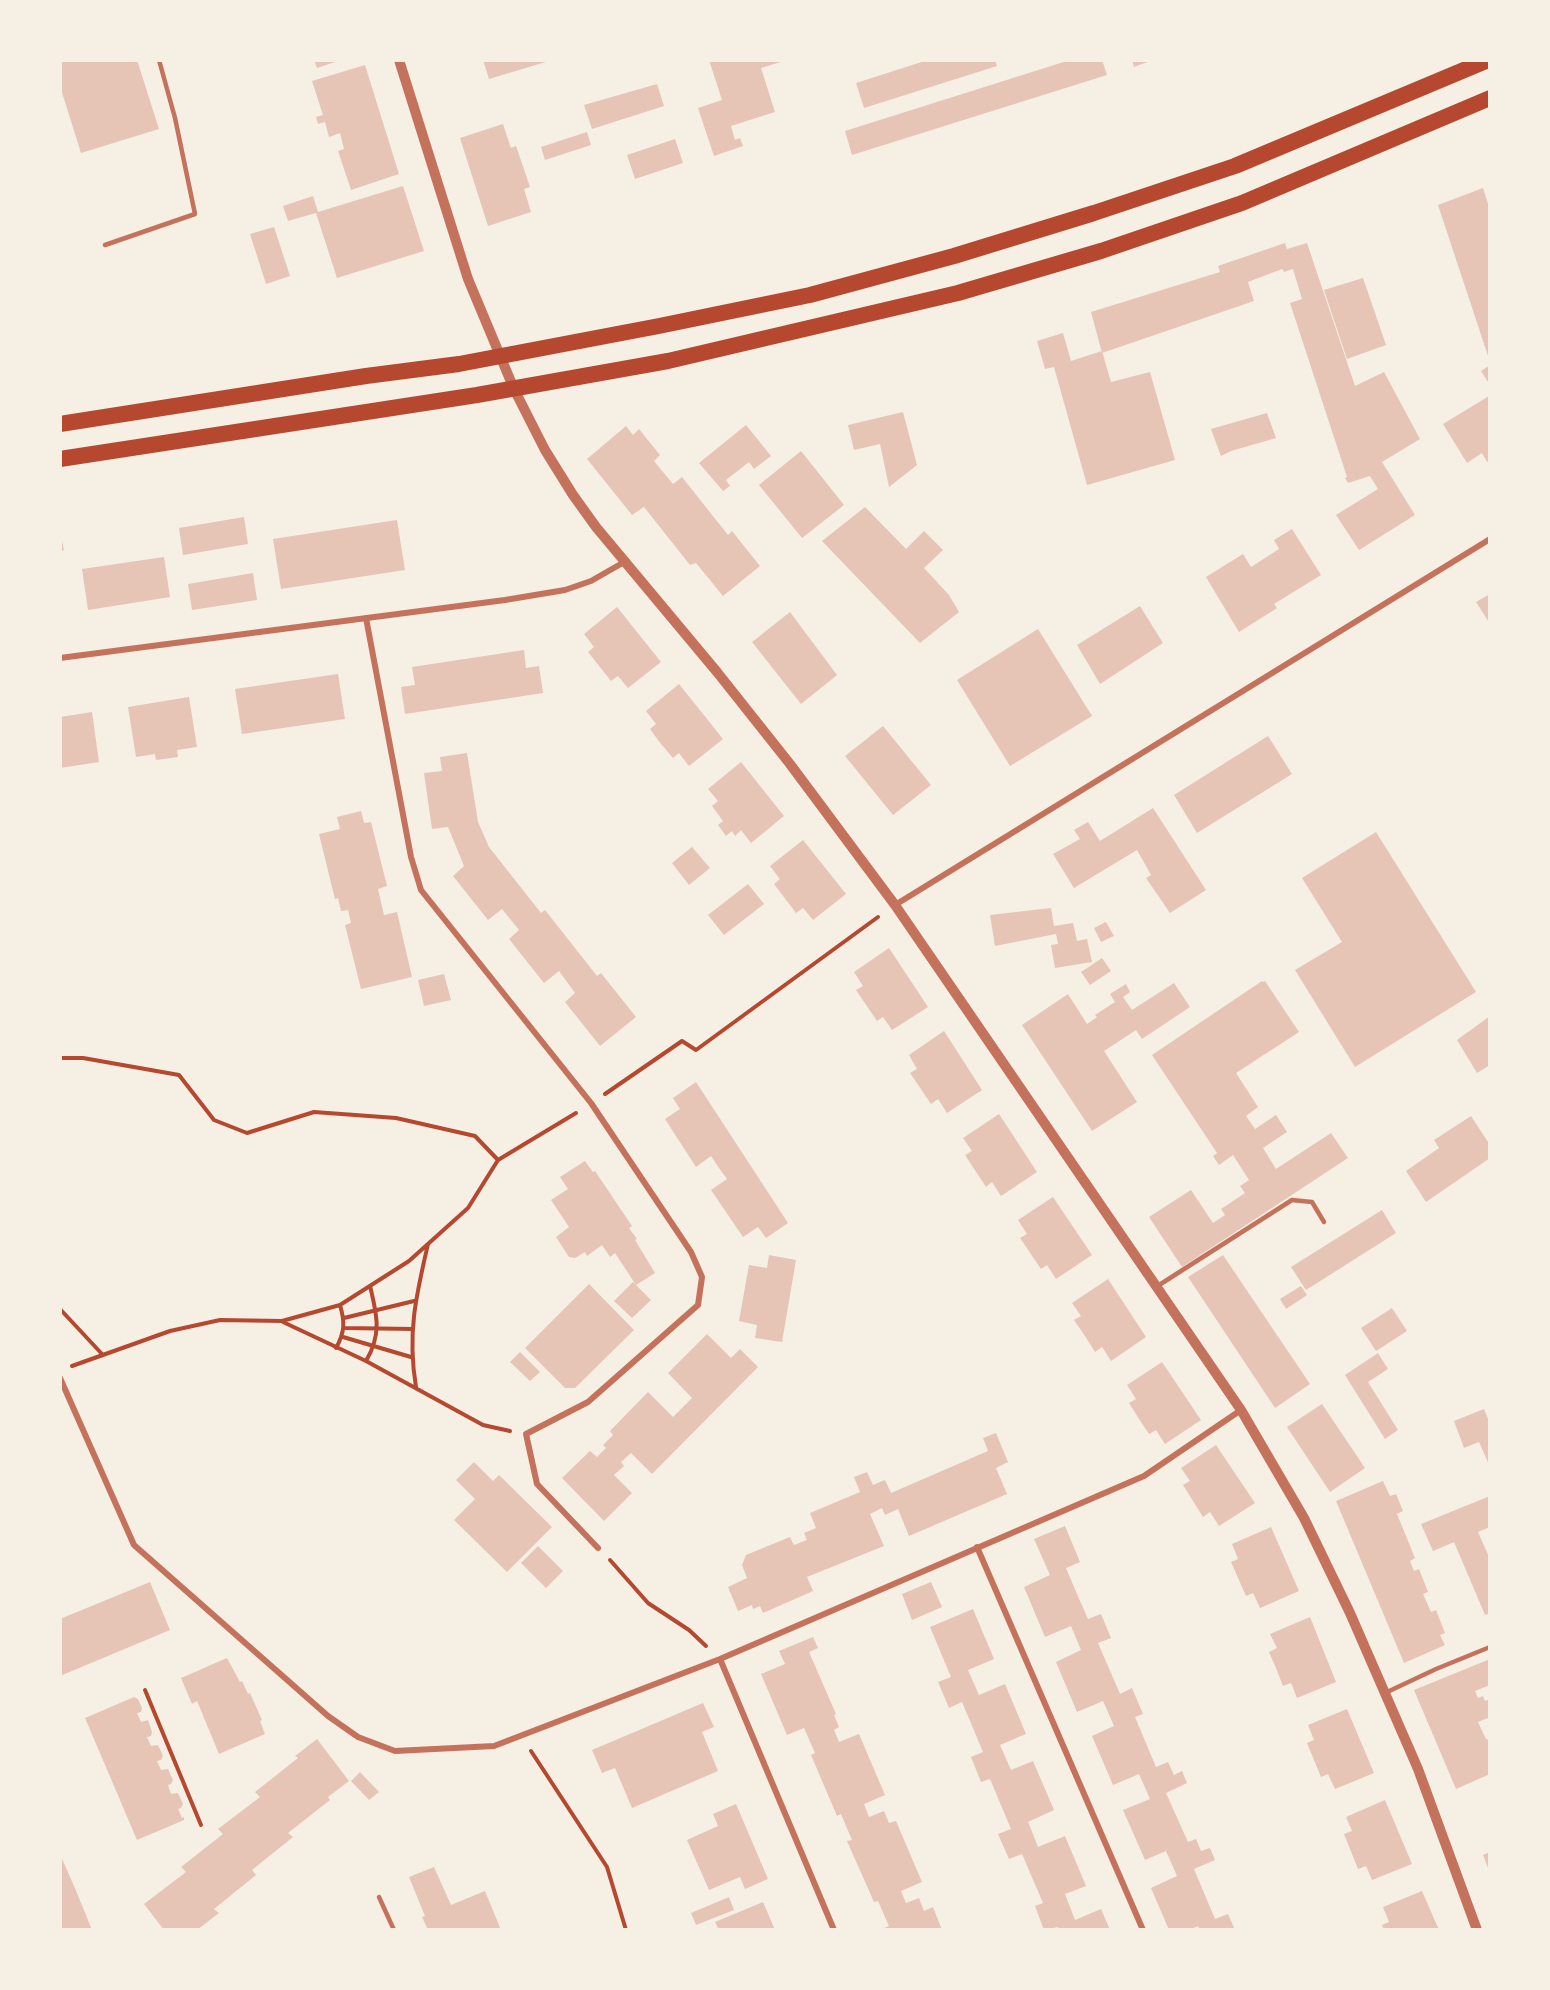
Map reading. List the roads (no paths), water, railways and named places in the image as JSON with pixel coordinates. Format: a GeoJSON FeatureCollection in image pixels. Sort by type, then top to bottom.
{"type":"FeatureCollection","features":[{"type":"Feature","properties":{"kind":"highway"},"geometry":{"type":"LineString","coordinates":[[60,424],[366,376],[459,364],[659,326],[810,294],[954,256],[1095,213],[1235,166],[1488,60]]}},
{"type":"Feature","properties":{"kind":"highway"},"geometry":{"type":"LineString","coordinates":[[60,459],[477,395],[668,362],[958,294],[1101,251],[1242,203],[1490,98]]}},
{"type":"Feature","properties":{"kind":"street"},"geometry":{"type":"LineString","coordinates":[[399,60],[468,279],[514,389],[545,450],[596,527],[790,764],[895,904],[1241,1410],[1304,1518],[1384,1693],[1418,1769],[1477,1930]]}},
{"type":"Feature","properties":{"kind":"street"},"geometry":{"type":"LineString","coordinates":[[895,904],[1490,539]]}},
{"type":"Feature","properties":{"kind":"street"},"geometry":{"type":"LineString","coordinates":[[60,658],[505,600],[565,590],[591,581],[626,561]]}},
{"type":"Feature","properties":{"kind":"street"},"geometry":{"type":"LineString","coordinates":[[366,618],[411,856],[421,890],[591,1103],[691,1252],[702,1277],[698,1305],[588,1402],[526,1434],[537,1484],[598,1548]]}},
{"type":"Feature","properties":{"kind":"street"},"geometry":{"type":"LineString","coordinates":[[60,1378],[134,1545],[328,1716],[358,1737],[395,1751],[494,1746],[720,1659],[1144,1476],[1241,1410]]}},
{"type":"Feature","properties":{"kind":"street"},"geometry":{"type":"LineString","coordinates":[[977,1547],[1143,1930]]}},
{"type":"Feature","properties":{"kind":"street"},"geometry":{"type":"LineString","coordinates":[[720,1659],[834,1930]]}},
{"type":"Feature","properties":{"kind":"lane"},"geometry":{"type":"LineString","coordinates":[[105,245],[195,214],[175,118],[159,60]]}},
{"type":"Feature","properties":{"kind":"lane"},"geometry":{"type":"LineString","coordinates":[[1156,1287],[1292,1200],[1312,1202],[1324,1222]]}},
{"type":"Feature","properties":{"kind":"lane"},"geometry":{"type":"LineString","coordinates":[[1384,1693],[1490,1647]]}},
{"type":"Feature","properties":{"kind":"lane"},"geometry":{"type":"LineString","coordinates":[[379,1897],[394,1930]]}}]}
